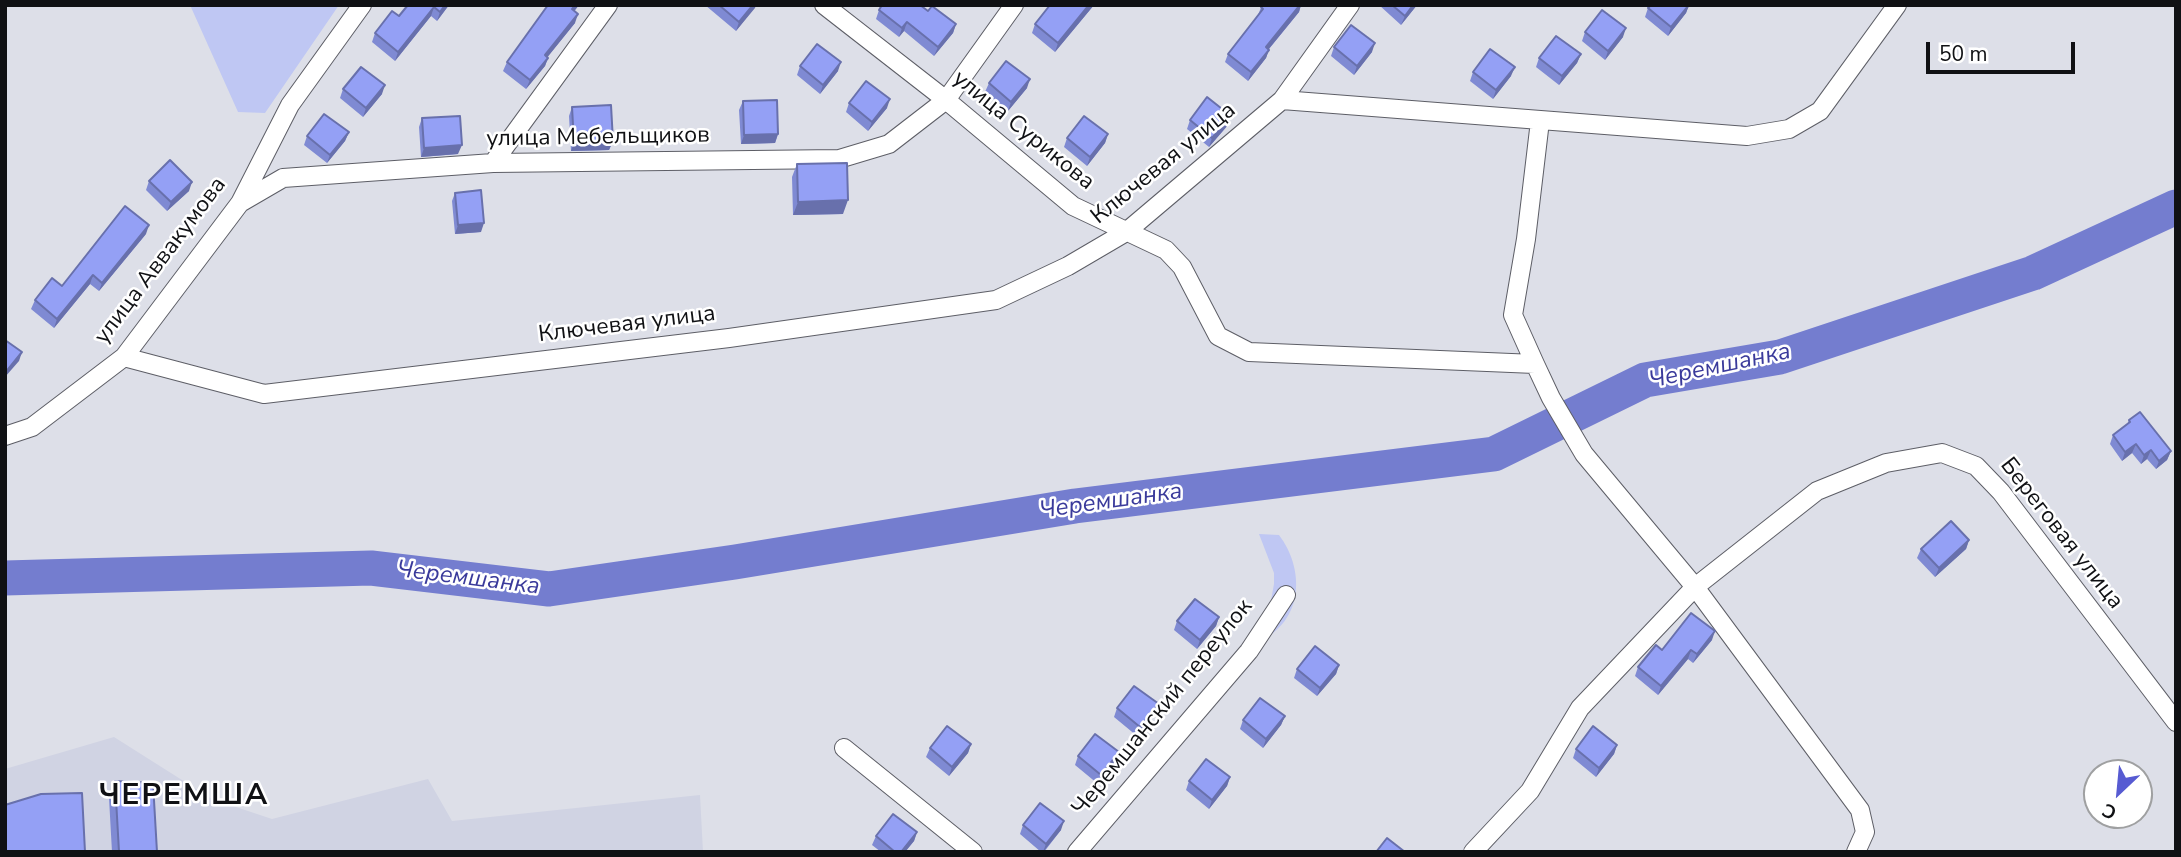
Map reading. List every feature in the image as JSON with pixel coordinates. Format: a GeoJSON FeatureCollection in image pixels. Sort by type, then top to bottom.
{"type":"FeatureCollection","features":[{"type":"Feature","properties":{"kind":"street","name":"улица Аввакумова"},"geometry":{"type":"LineString","coordinates":[[5,436],[32,427],[124,357],[240,202],[290,105],[362,5]]}},
{"type":"Feature","properties":{"kind":"street"},"geometry":{"type":"LineString","coordinates":[[493,163],[608,5]]}},
{"type":"Feature","properties":{"kind":"street","name":"улица Сурикова"},"geometry":{"type":"LineString","coordinates":[[824,5],[946,100],[1073,206],[1166,250],[1182,267],[1218,336],[1249,352],[1535,364]]}},
{"type":"Feature","properties":{"kind":"street","name":"улица Мебельщиков"},"geometry":{"type":"LineString","coordinates":[[240,202],[283,178],[493,163],[839,159],[889,144],[946,100],[1014,5]]}},
{"type":"Feature","properties":{"kind":"street","name":"Ключевая улица"},"geometry":{"type":"LineString","coordinates":[[124,357],[264,394],[729,338],[996,300],[1068,266],[1125,232],[1282,100],[1350,5]]}},
{"type":"Feature","properties":{"kind":"street"},"geometry":{"type":"LineString","coordinates":[[1282,100],[1747,136],[1789,128],[1821,111],[1897,5]]}},
{"type":"Feature","properties":{"kind":"street"},"geometry":{"type":"LineString","coordinates":[[1540,121],[1526,239],[1513,316],[1535,364],[1584,454],[1695,586],[1860,810],[1865,832],[1856,852]]}},
{"type":"Feature","properties":{"kind":"street","name":"Береговая улица"},"geometry":{"type":"LineString","coordinates":[[1473,852],[1530,791],[1580,708],[1695,586],[1817,491],[1886,463],[1942,453],[1976,467],[2001,492],[2176,722]]}},
{"type":"Feature","properties":{"kind":"street","name":"Черемшанский переулок"},"geometry":{"type":"LineString","coordinates":[[1077,852],[1249,651],[1286,595]]}},
{"type":"Feature","properties":{"kind":"street"},"geometry":{"type":"LineString","coordinates":[[844,748],[973,852]]}},
{"type":"Feature","properties":{"kind":"shaded area"},"geometry":{"type":"Polygon","coordinates":[[[190,5],[339,5],[265,113],[238,112],[190,5]]]}},
{"type":"Feature","properties":{"kind":"shaded area"},"geometry":{"type":"Polygon","coordinates":[[[1259,534],[1279,535],[1293,562],[1296,577],[1293,605],[1287,618],[1277,630],[1264,639],[1274,573],[1259,534]]]}},
{"type":"Feature","properties":{"kind":"shaded area"},"geometry":{"type":"Polygon","coordinates":[[[114,737],[212,799],[272,819],[428,779],[452,821],[700,795],[703,852],[5,852],[5,769],[114,737]]]}},
{"type":"Feature","properties":{"kind":"building"},"geometry":{"type":"Polygon","coordinates":[[[408,5],[445,5],[440,12],[434,7],[398,52],[375,33],[392,11],[399,16],[408,5]]]}},
{"type":"Feature","properties":{"kind":"building"},"geometry":{"type":"Polygon","coordinates":[[[548,5],[575,5],[572,9],[578,14],[545,55],[548,58],[530,80],[507,62],[548,5]]]}},
{"type":"Feature","properties":{"kind":"building"},"geometry":{"type":"Polygon","coordinates":[[[719,5],[753,5],[739,22],[719,5]]]}},
{"type":"Feature","properties":{"kind":"building"},"geometry":{"type":"Polygon","coordinates":[[[882,5],[920,5],[928,11],[932,6],[956,24],[938,47],[907,22],[902,28],[879,10],[882,5]]]}},
{"type":"Feature","properties":{"kind":"building"},"geometry":{"type":"Polygon","coordinates":[[[1050,5],[1089,5],[1058,43],[1035,24],[1050,5]]]}},
{"type":"Feature","properties":{"kind":"building"},"geometry":{"type":"Polygon","coordinates":[[[1262,5],[1300,5],[1266,47],[1269,50],[1251,72],[1228,54],[1263,9],[1262,5]]]}},
{"type":"Feature","properties":{"kind":"building"},"geometry":{"type":"Polygon","coordinates":[[[1392,5],[1413,5],[1405,16],[1392,5]]]}},
{"type":"Feature","properties":{"kind":"building"},"geometry":{"type":"Polygon","coordinates":[[[1651,5],[1689,5],[1671,27],[1648,8],[1651,5]]]}},
{"type":"Feature","properties":{"kind":"building"},"geometry":{"type":"Polygon","coordinates":[[[1602,10],[1626,28],[1608,51],[1585,32],[1602,10]]]}},
{"type":"Feature","properties":{"kind":"building"},"geometry":{"type":"Polygon","coordinates":[[[1351,25],[1375,43],[1357,66],[1334,47],[1351,25]]]}},
{"type":"Feature","properties":{"kind":"building"},"geometry":{"type":"Polygon","coordinates":[[[1556,36],[1581,54],[1562,76],[1539,58],[1556,36]]]}},
{"type":"Feature","properties":{"kind":"building"},"geometry":{"type":"Polygon","coordinates":[[[817,44],[841,62],[823,85],[800,66],[817,44]]]}},
{"type":"Feature","properties":{"kind":"building"},"geometry":{"type":"Polygon","coordinates":[[[1490,49],[1515,67],[1496,90],[1473,72],[1490,49]]]}},
{"type":"Feature","properties":{"kind":"building"},"geometry":{"type":"Polygon","coordinates":[[[1006,61],[1030,79],[1011,102],[989,83],[1006,61]]]}},
{"type":"Feature","properties":{"kind":"building"},"geometry":{"type":"Polygon","coordinates":[[[361,67],[385,85],[366,108],[343,89],[361,67]]]}},
{"type":"Feature","properties":{"kind":"building"},"geometry":{"type":"Polygon","coordinates":[[[866,81],[890,99],[872,122],[849,103],[866,81]]]}},
{"type":"Feature","properties":{"kind":"building"},"geometry":{"type":"Polygon","coordinates":[[[1207,97],[1231,116],[1212,138],[1190,120],[1207,97]]]}},
{"type":"Feature","properties":{"kind":"building"},"geometry":{"type":"Polygon","coordinates":[[[777,100],[778,134],[744,135],[743,101],[777,100]]]}},
{"type":"Feature","properties":{"kind":"building"},"geometry":{"type":"Polygon","coordinates":[[[611,105],[613,141],[574,142],[572,107],[611,105]]]}},
{"type":"Feature","properties":{"kind":"building"},"geometry":{"type":"Polygon","coordinates":[[[324,114],[349,132],[330,155],[307,136],[324,114]]]}},
{"type":"Feature","properties":{"kind":"building"},"geometry":{"type":"Polygon","coordinates":[[[460,116],[462,145],[424,148],[422,118],[460,116]]]}},
{"type":"Feature","properties":{"kind":"building"},"geometry":{"type":"Polygon","coordinates":[[[1084,116],[1108,134],[1090,157],[1067,138],[1084,116]]]}},
{"type":"Feature","properties":{"kind":"building"},"geometry":{"type":"Polygon","coordinates":[[[170,160],[192,182],[171,202],[149,181],[170,160]]]}},
{"type":"Feature","properties":{"kind":"building"},"geometry":{"type":"Polygon","coordinates":[[[847,163],[848,200],[798,202],[797,164],[847,163]]]}},
{"type":"Feature","properties":{"kind":"building"},"geometry":{"type":"Polygon","coordinates":[[[481,190],[484,223],[458,225],[455,193],[481,190]]]}},
{"type":"Feature","properties":{"kind":"building"},"geometry":{"type":"Polygon","coordinates":[[[125,206],[149,225],[102,283],[93,275],[57,319],[35,300],[52,278],[62,286],[125,206]]]}},
{"type":"Feature","properties":{"kind":"building"},"geometry":{"type":"Polygon","coordinates":[[[5,340],[22,352],[5,373],[5,340]]]}},
{"type":"Feature","properties":{"kind":"building"},"geometry":{"type":"Polygon","coordinates":[[[2140,412],[2171,451],[2159,461],[2151,450],[2144,455],[2136,444],[2125,452],[2113,435],[2140,412]]]}},
{"type":"Feature","properties":{"kind":"building"},"geometry":{"type":"Polygon","coordinates":[[[1951,521],[1969,540],[1939,568],[1921,549],[1951,521]]]}},
{"type":"Feature","properties":{"kind":"building"},"geometry":{"type":"Polygon","coordinates":[[[1195,599],[1219,617],[1200,640],[1177,621],[1195,599]]]}},
{"type":"Feature","properties":{"kind":"building"},"geometry":{"type":"Polygon","coordinates":[[[1691,613],[1715,631],[1697,654],[1691,650],[1661,686],[1638,667],[1656,645],[1662,650],[1691,613]]]}},
{"type":"Feature","properties":{"kind":"building"},"geometry":{"type":"Polygon","coordinates":[[[1315,646],[1339,665],[1320,688],[1297,669],[1315,646]]]}},
{"type":"Feature","properties":{"kind":"building"},"geometry":{"type":"Polygon","coordinates":[[[1134,686],[1159,704],[1140,727],[1117,708],[1134,686]]]}},
{"type":"Feature","properties":{"kind":"building"},"geometry":{"type":"Polygon","coordinates":[[[1260,698],[1285,716],[1266,739],[1243,720],[1260,698]]]}},
{"type":"Feature","properties":{"kind":"building"},"geometry":{"type":"Polygon","coordinates":[[[947,726],[971,744],[952,767],[930,748],[947,726]]]}},
{"type":"Feature","properties":{"kind":"building"},"geometry":{"type":"Polygon","coordinates":[[[1593,726],[1617,745],[1599,768],[1576,749],[1593,726]]]}},
{"type":"Feature","properties":{"kind":"building"},"geometry":{"type":"Polygon","coordinates":[[[1095,734],[1119,752],[1101,775],[1078,756],[1095,734]]]}},
{"type":"Feature","properties":{"kind":"building"},"geometry":{"type":"Polygon","coordinates":[[[1206,759],[1230,777],[1212,800],[1189,781],[1206,759]]]}},
{"type":"Feature","properties":{"kind":"building"},"geometry":{"type":"Polygon","coordinates":[[[115,781],[153,783],[157,852],[119,852],[115,781]]]}},
{"type":"Feature","properties":{"kind":"building"},"geometry":{"type":"Polygon","coordinates":[[[82,793],[85,852],[5,852],[5,805],[41,794],[82,793]]]}},
{"type":"Feature","properties":{"kind":"building"},"geometry":{"type":"Polygon","coordinates":[[[1040,803],[1064,821],[1046,844],[1023,825],[1040,803]]]}},
{"type":"Feature","properties":{"kind":"building"},"geometry":{"type":"Polygon","coordinates":[[[893,814],[917,832],[901,852],[895,852],[876,836],[893,814]]]}},
{"type":"Feature","properties":{"kind":"building"},"geometry":{"type":"Polygon","coordinates":[[[1387,838],[1405,852],[1376,852],[1387,838]]]}},
{"type":"Feature","properties":{"kind":"waterway","name":"Черемшанка"},"geometry":{"type":"LineString","coordinates":[[5,578],[371,568],[549,589],[735,562],[1075,506],[1494,454],[1645,380],[1780,357],[2033,273],[2176,207]]}},
{"type":"Feature","properties":{"kind":"district","name":"ЧЕРЕМША"},"geometry":{"type":"Point","coordinates":[184,797]}}]}
